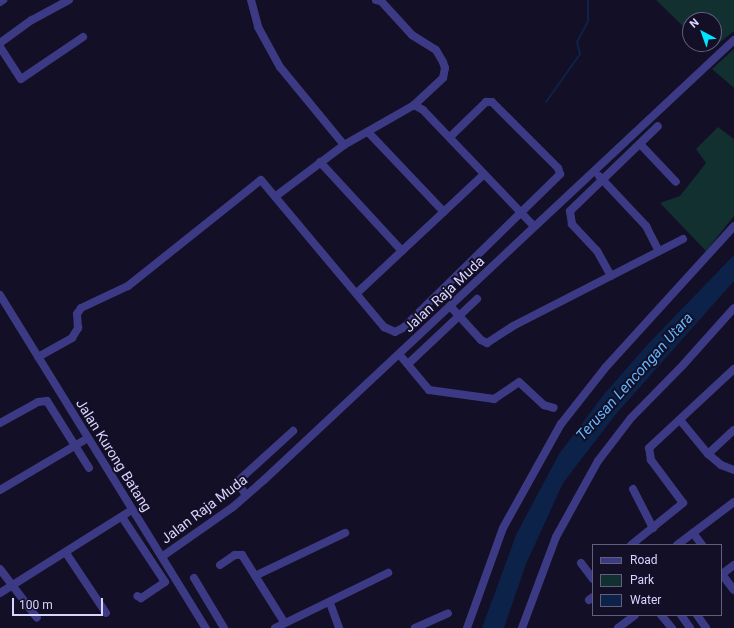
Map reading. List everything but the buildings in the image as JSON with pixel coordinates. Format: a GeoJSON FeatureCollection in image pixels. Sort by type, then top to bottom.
{"type":"FeatureCollection","features":[{"type":"Feature","properties":{"kind":"street"},"geometry":{"type":"LineString","coordinates":[[0,43],[32,20],[69,0]]}},
{"type":"Feature","properties":{"kind":"street"},"geometry":{"type":"LineString","coordinates":[[251,0],[258,28],[280,67],[344,145]]}},
{"type":"Feature","properties":{"kind":"street"},"geometry":{"type":"LineString","coordinates":[[276,196],[344,145],[368,132],[407,106],[414,105],[443,78],[443,62],[436,50],[412,35],[381,1],[376,0]]}},
{"type":"Feature","properties":{"kind":"street"},"geometry":{"type":"LineString","coordinates":[[0,47],[21,79],[83,37]]}},
{"type":"Feature","properties":{"kind":"street","name":"Jalan Raja Muda"},"geometry":{"type":"LineString","coordinates":[[163,556],[246,495],[399,354],[734,40]]}},
{"type":"Feature","properties":{"kind":"street"},"geometry":{"type":"LineString","coordinates":[[38,357],[72,338],[78,328],[77,314],[81,308],[128,286],[257,182],[263,181],[384,326],[390,331],[399,330],[408,325],[559,176],[558,168],[492,102],[486,102],[450,137]]}},
{"type":"Feature","properties":{"kind":"street"},"geometry":{"type":"LineString","coordinates":[[414,105],[423,110],[450,137],[534,226]]}},
{"type":"Feature","properties":{"kind":"street"},"geometry":{"type":"LineString","coordinates":[[611,276],[597,252],[569,218],[573,207],[658,126]]}},
{"type":"Feature","properties":{"kind":"street"},"geometry":{"type":"LineString","coordinates":[[368,132],[444,212]]}},
{"type":"Feature","properties":{"kind":"street"},"geometry":{"type":"LineString","coordinates":[[640,144],[676,182]]}},
{"type":"Feature","properties":{"kind":"street"},"geometry":{"type":"LineString","coordinates":[[320,162],[402,251]]}},
{"type":"Feature","properties":{"kind":"street"},"geometry":{"type":"LineString","coordinates":[[594,170],[641,220],[659,251]]}},
{"type":"Feature","properties":{"kind":"street"},"geometry":{"type":"LineString","coordinates":[[357,294],[484,174]]}},
{"type":"Feature","properties":{"kind":"street"},"geometry":{"type":"LineString","coordinates":[[468,628],[503,528],[562,424],[605,368],[734,226]]}},
{"type":"Feature","properties":{"kind":"street"},"geometry":{"type":"LineString","coordinates":[[450,306],[481,340],[487,343],[513,326],[683,239]]}},
{"type":"Feature","properties":{"kind":"street","name":"Jalan Kurong Batang"},"geometry":{"type":"LineString","coordinates":[[0,295],[132,510],[163,556],[206,628]]}},
{"type":"Feature","properties":{"kind":"street"},"geometry":{"type":"LineString","coordinates":[[408,364],[477,299]]}},
{"type":"Feature","properties":{"kind":"street"},"geometry":{"type":"LineString","coordinates":[[522,628],[556,537],[598,461],[631,418],[683,365],[734,308]]}},
{"type":"Feature","properties":{"kind":"street"},"geometry":{"type":"LineString","coordinates":[[399,354],[426,387],[432,390],[494,399],[519,382],[544,405],[554,408]]}},
{"type":"Feature","properties":{"kind":"street"},"geometry":{"type":"LineString","coordinates":[[632,544],[683,503],[651,460],[649,448],[734,369]]}},
{"type":"Feature","properties":{"kind":"street"},"geometry":{"type":"LineString","coordinates":[[0,423],[38,402],[47,401],[76,446],[88,468]]}},
{"type":"Feature","properties":{"kind":"street"},"geometry":{"type":"LineString","coordinates":[[680,420],[708,454],[734,470]]}},
{"type":"Feature","properties":{"kind":"street"},"geometry":{"type":"LineString","coordinates":[[708,454],[734,430]]}},
{"type":"Feature","properties":{"kind":"street"},"geometry":{"type":"LineString","coordinates":[[246,495],[237,482],[293,431]]}},
{"type":"Feature","properties":{"kind":"street"},"geometry":{"type":"LineString","coordinates":[[0,490],[88,438]]}},
{"type":"Feature","properties":{"kind":"street"},"geometry":{"type":"LineString","coordinates":[[633,489],[653,528]]}},
{"type":"Feature","properties":{"kind":"street"},"geometry":{"type":"LineString","coordinates":[[678,544],[734,502]]}},
{"type":"Feature","properties":{"kind":"street"},"geometry":{"type":"LineString","coordinates":[[0,593],[66,553],[132,510]]}},
{"type":"Feature","properties":{"kind":"street"},"geometry":{"type":"LineString","coordinates":[[122,517],[165,582],[141,598],[137,596]]}},
{"type":"Feature","properties":{"kind":"street"},"geometry":{"type":"LineString","coordinates":[[256,576],[346,533]]}},
{"type":"Feature","properties":{"kind":"street"},"geometry":{"type":"LineString","coordinates":[[693,533],[701,544]]}},
{"type":"Feature","properties":{"kind":"street"},"geometry":{"type":"LineString","coordinates":[[66,553],[106,613]]}},
{"type":"Feature","properties":{"kind":"street"},"geometry":{"type":"LineString","coordinates":[[220,565],[235,556],[242,555],[284,622]]}},
{"type":"Feature","properties":{"kind":"street"},"geometry":{"type":"LineString","coordinates":[[581,563],[592,575]]}},
{"type":"Feature","properties":{"kind":"street"},"geometry":{"type":"LineString","coordinates":[[722,572],[734,565]]}},
{"type":"Feature","properties":{"kind":"street"},"geometry":{"type":"LineString","coordinates":[[0,569],[11,586],[37,618]]}},
{"type":"Feature","properties":{"kind":"street"},"geometry":{"type":"LineString","coordinates":[[275,628],[284,622],[330,603],[388,573]]}},
{"type":"Feature","properties":{"kind":"street"},"geometry":{"type":"LineString","coordinates":[[722,574],[734,590]]}},
{"type":"Feature","properties":{"kind":"street"},"geometry":{"type":"LineString","coordinates":[[194,578],[224,628]]}},
{"type":"Feature","properties":{"kind":"street"},"geometry":{"type":"LineString","coordinates":[[330,603],[339,628]]}},
{"type":"Feature","properties":{"kind":"street"},"geometry":{"type":"LineString","coordinates":[[415,628],[448,613]]}},
{"type":"Feature","properties":{"kind":"street"},"geometry":{"type":"LineString","coordinates":[[618,628],[634,616]]}},
{"type":"Feature","properties":{"kind":"street"},"geometry":{"type":"LineString","coordinates":[[662,616],[672,628]]}},
{"type":"Feature","properties":{"kind":"street"},"geometry":{"type":"LineString","coordinates":[[682,616],[690,628]]}},
{"type":"Feature","properties":{"kind":"street"},"geometry":{"type":"LineString","coordinates":[[697,616],[706,628]]}},
{"type":"Feature","properties":{"kind":"green space"},"geometry":{"type":"Polygon","coordinates":[[[656,0],[734,0],[734,31],[722,41],[722,12],[682,12],[682,25],[656,0]]]}},
{"type":"Feature","properties":{"kind":"green space"},"geometry":{"type":"Polygon","coordinates":[[[734,49],[734,88],[712,69],[734,49]]]}},
{"type":"Feature","properties":{"kind":"green space"},"geometry":{"type":"Polygon","coordinates":[[[718,127],[734,139],[734,216],[706,251],[660,203],[680,196],[706,163],[696,149],[718,127]]]}},
{"type":"Feature","properties":{"kind":"water","name":"Terusan Lencongan Utara"},"geometry":{"type":"Polygon","coordinates":[[[734,255],[734,281],[616,414],[563,483],[526,564],[504,628],[482,628],[516,535],[559,454],[605,393],[649,343],[734,255]]]}},
{"type":"Feature","properties":{"kind":"waterway"},"geometry":{"type":"LineString","coordinates":[[546,102],[580,54],[577,42],[588,21],[588,0]]}}]}
